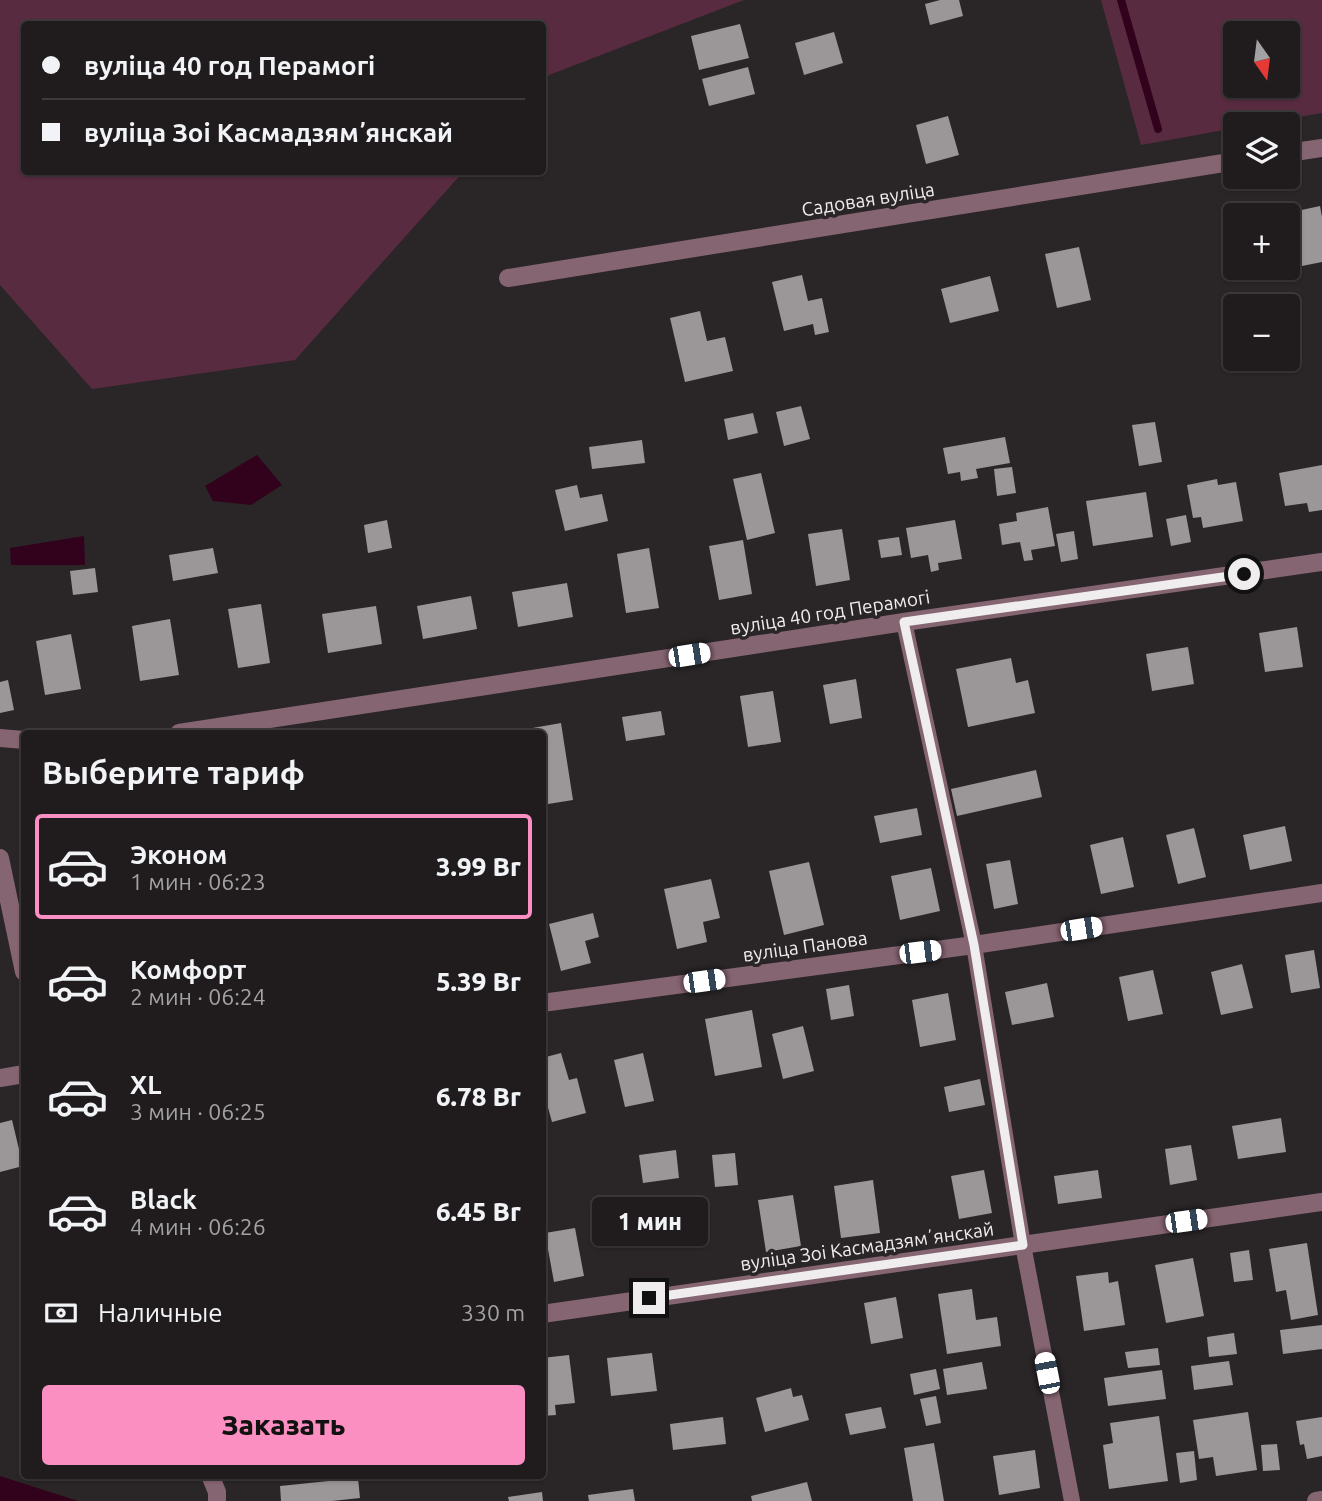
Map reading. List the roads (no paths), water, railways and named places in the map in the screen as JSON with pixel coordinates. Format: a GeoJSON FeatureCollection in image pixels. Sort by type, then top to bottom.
{"type":"FeatureCollection","features":[{"type":"Feature","properties":{"kind":"street"},"geometry":{"type":"LineString","coordinates":[[1300,151],[1322,148]]}},
{"type":"Feature","properties":{"kind":"street","name":"Садовая вуліца"},"geometry":{"type":"LineString","coordinates":[[508,278],[1223,164]]}},
{"type":"Feature","properties":{"kind":"street","name":"вуліца 40 год Перамогі"},"geometry":{"type":"LineString","coordinates":[[198,730],[904,622],[1322,562]]}},
{"type":"Feature","properties":{"kind":"street"},"geometry":{"type":"LineString","coordinates":[[0,738],[21,740]]}},
{"type":"Feature","properties":{"kind":"street"},"geometry":{"type":"LineString","coordinates":[[0,858],[21,958]]}},
{"type":"Feature","properties":{"kind":"street","name":"вуліца Панова"},"geometry":{"type":"LineString","coordinates":[[546,1002],[974,945],[1322,893]]}},
{"type":"Feature","properties":{"kind":"street"},"geometry":{"type":"LineString","coordinates":[[0,1078],[21,1074]]}},
{"type":"Feature","properties":{"kind":"street","name":"вуліца Зоі Касмадзямʼянскай"},"geometry":{"type":"LineString","coordinates":[[546,1313],[1322,1202]]}},
{"type":"Feature","properties":{"kind":"street"},"geometry":{"type":"LineString","coordinates":[[212,1479],[217,1492],[217,1501]]}},
{"type":"Feature","properties":{"kind":"street"},"geometry":{"type":"LineString","coordinates":[[1316,1501],[1322,1500]]}},
{"type":"Feature","properties":{"kind":"lane"},"geometry":{"type":"LineString","coordinates":[[904,622],[974,945],[1023,1245],[1072,1501]]}},
{"type":"Feature","properties":{"kind":"waterway"},"geometry":{"type":"LineString","coordinates":[[1121,0],[1158,129]]}}]}
